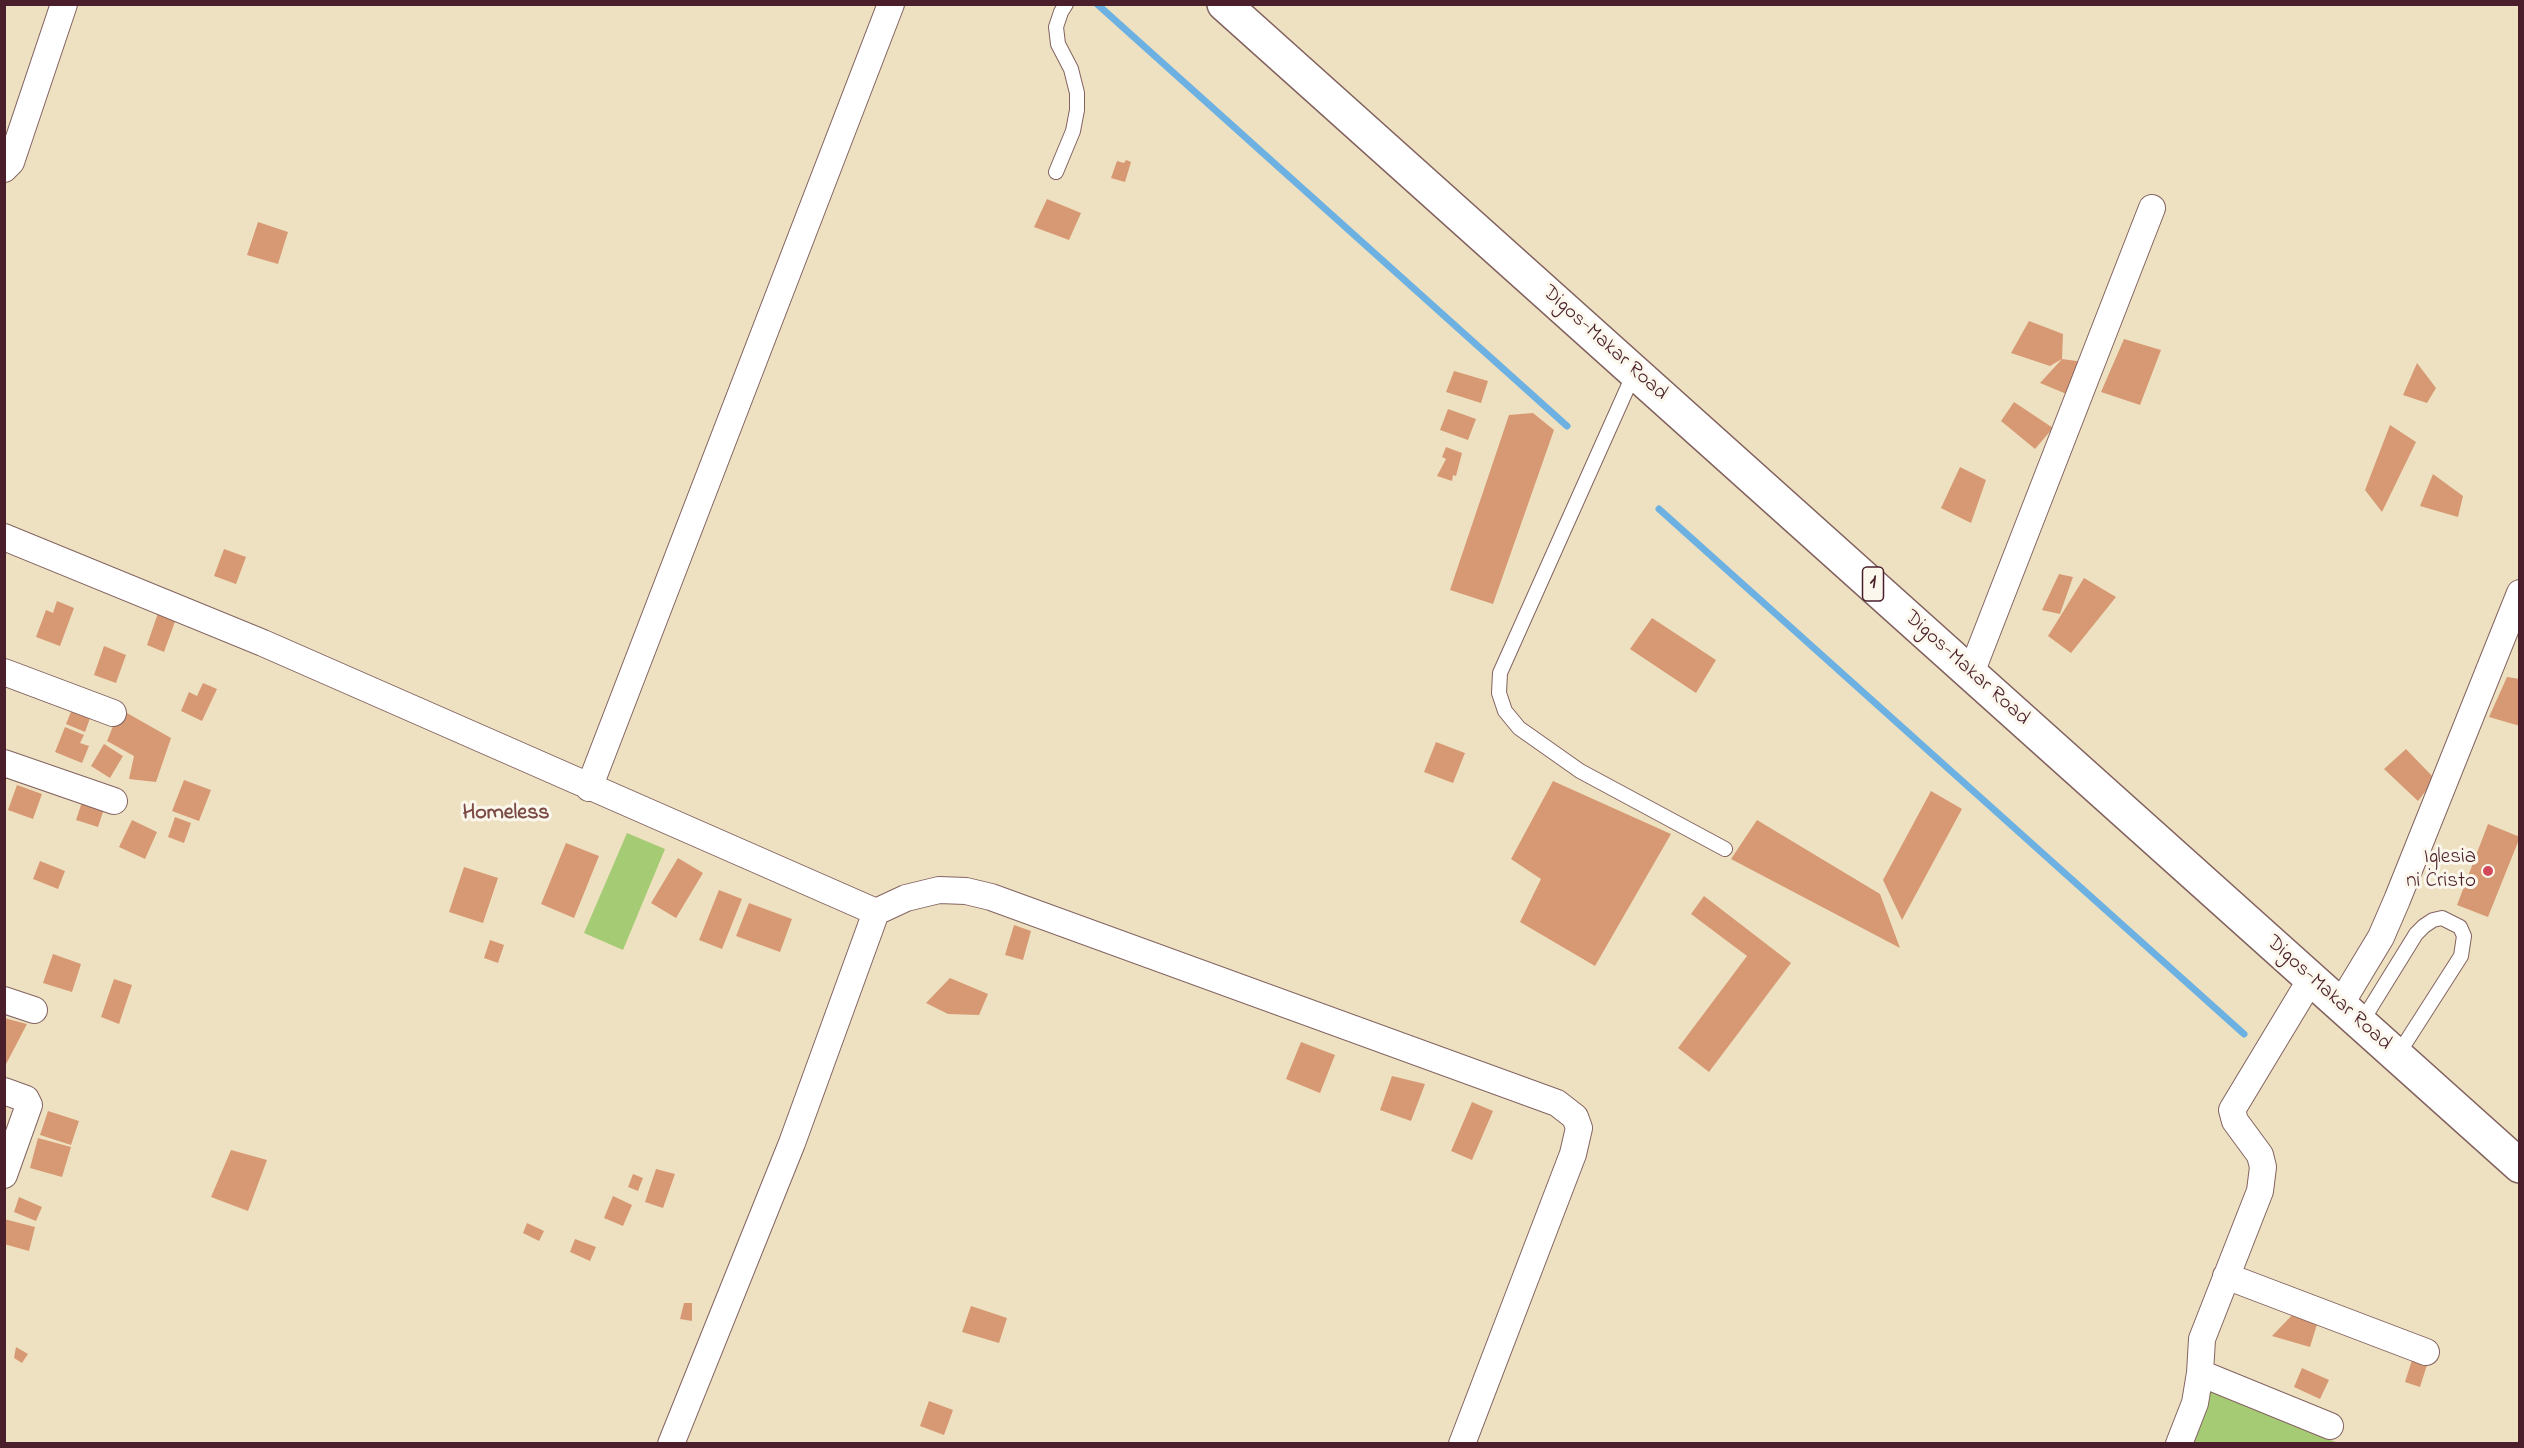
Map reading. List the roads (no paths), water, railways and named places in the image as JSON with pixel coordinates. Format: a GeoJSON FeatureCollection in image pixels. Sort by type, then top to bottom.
{"type":"FeatureCollection","features":[{"type":"Feature","properties":{"kind":"main road","name":"Digos-Makar Road"},"geometry":{"type":"LineString","coordinates":[[1224,4],[2520,1166]]}},
{"type":"Feature","properties":{"kind":"street"},"geometry":{"type":"LineString","coordinates":[[4,169],[11,162],[64,4]]}},
{"type":"Feature","properties":{"kind":"street"},"geometry":{"type":"LineString","coordinates":[[589,788],[891,4]]}},
{"type":"Feature","properties":{"kind":"street"},"geometry":{"type":"LineString","coordinates":[[1971,673],[2152,208]]}},
{"type":"Feature","properties":{"kind":"street"},"geometry":{"type":"LineString","coordinates":[[4,537],[263,643],[876,912]]}},
{"type":"Feature","properties":{"kind":"street"},"geometry":{"type":"LineString","coordinates":[[2350,1014],[2520,593]]}},
{"type":"Feature","properties":{"kind":"street"},"geometry":{"type":"LineString","coordinates":[[4,672],[113,713]]}},
{"type":"Feature","properties":{"kind":"street"},"geometry":{"type":"LineString","coordinates":[[4,763],[114,801]]}},
{"type":"Feature","properties":{"kind":"street"},"geometry":{"type":"LineString","coordinates":[[672,1443],[792,1143],[876,912],[906,898],[939,890],[966,891],[991,897],[1566,1108],[1575,1117],[1579,1128],[1575,1147],[1462,1443]]}},
{"type":"Feature","properties":{"kind":"street"},"geometry":{"type":"LineString","coordinates":[[2179,1443],[2195,1403],[2202,1339],[2260,1191],[2263,1167],[2260,1155],[2235,1121],[2232,1110],[2311,979]]}},
{"type":"Feature","properties":{"kind":"street"},"geometry":{"type":"LineString","coordinates":[[4,1000],[34,1010]]}},
{"type":"Feature","properties":{"kind":"street"},"geometry":{"type":"LineString","coordinates":[[4,1091],[26,1100],[29,1105],[4,1175]]}},
{"type":"Feature","properties":{"kind":"street"},"geometry":{"type":"LineString","coordinates":[[2226,1276],[2426,1352]]}},
{"type":"Feature","properties":{"kind":"street"},"geometry":{"type":"LineString","coordinates":[[2200,1373],[2330,1426]]}},
{"type":"Feature","properties":{"kind":"lane"},"geometry":{"type":"LineString","coordinates":[[1056,172],[1073,131],[1077,110],[1077,93],[1071,69],[1058,44],[1056,27],[1066,4]]}},
{"type":"Feature","properties":{"kind":"lane"},"geometry":{"type":"LineString","coordinates":[[1635,371],[1500,673],[1499,693],[1505,711],[1520,728],[1580,771],[1725,849]]}},
{"type":"Feature","properties":{"kind":"lane"},"geometry":{"type":"LineString","coordinates":[[2350,1014],[2424,926],[2433,920],[2442,918],[2460,927],[2464,936],[2461,956],[2397,1056]]}},
{"type":"Feature","properties":{"kind":"waterway"},"geometry":{"type":"LineString","coordinates":[[1097,4],[1567,426]]}},
{"type":"Feature","properties":{"kind":"waterway"},"geometry":{"type":"LineString","coordinates":[[1659,509],[2244,1034]]}},
{"type":"Feature","properties":{"kind":"place","name":"Iglesia ni Cristo"},"geometry":{"type":"Point","coordinates":[2488,871]}},
{"type":"Feature","properties":{"kind":"district","name":"Homeless"},"geometry":{"type":"Point","coordinates":[506,814]}}]}
